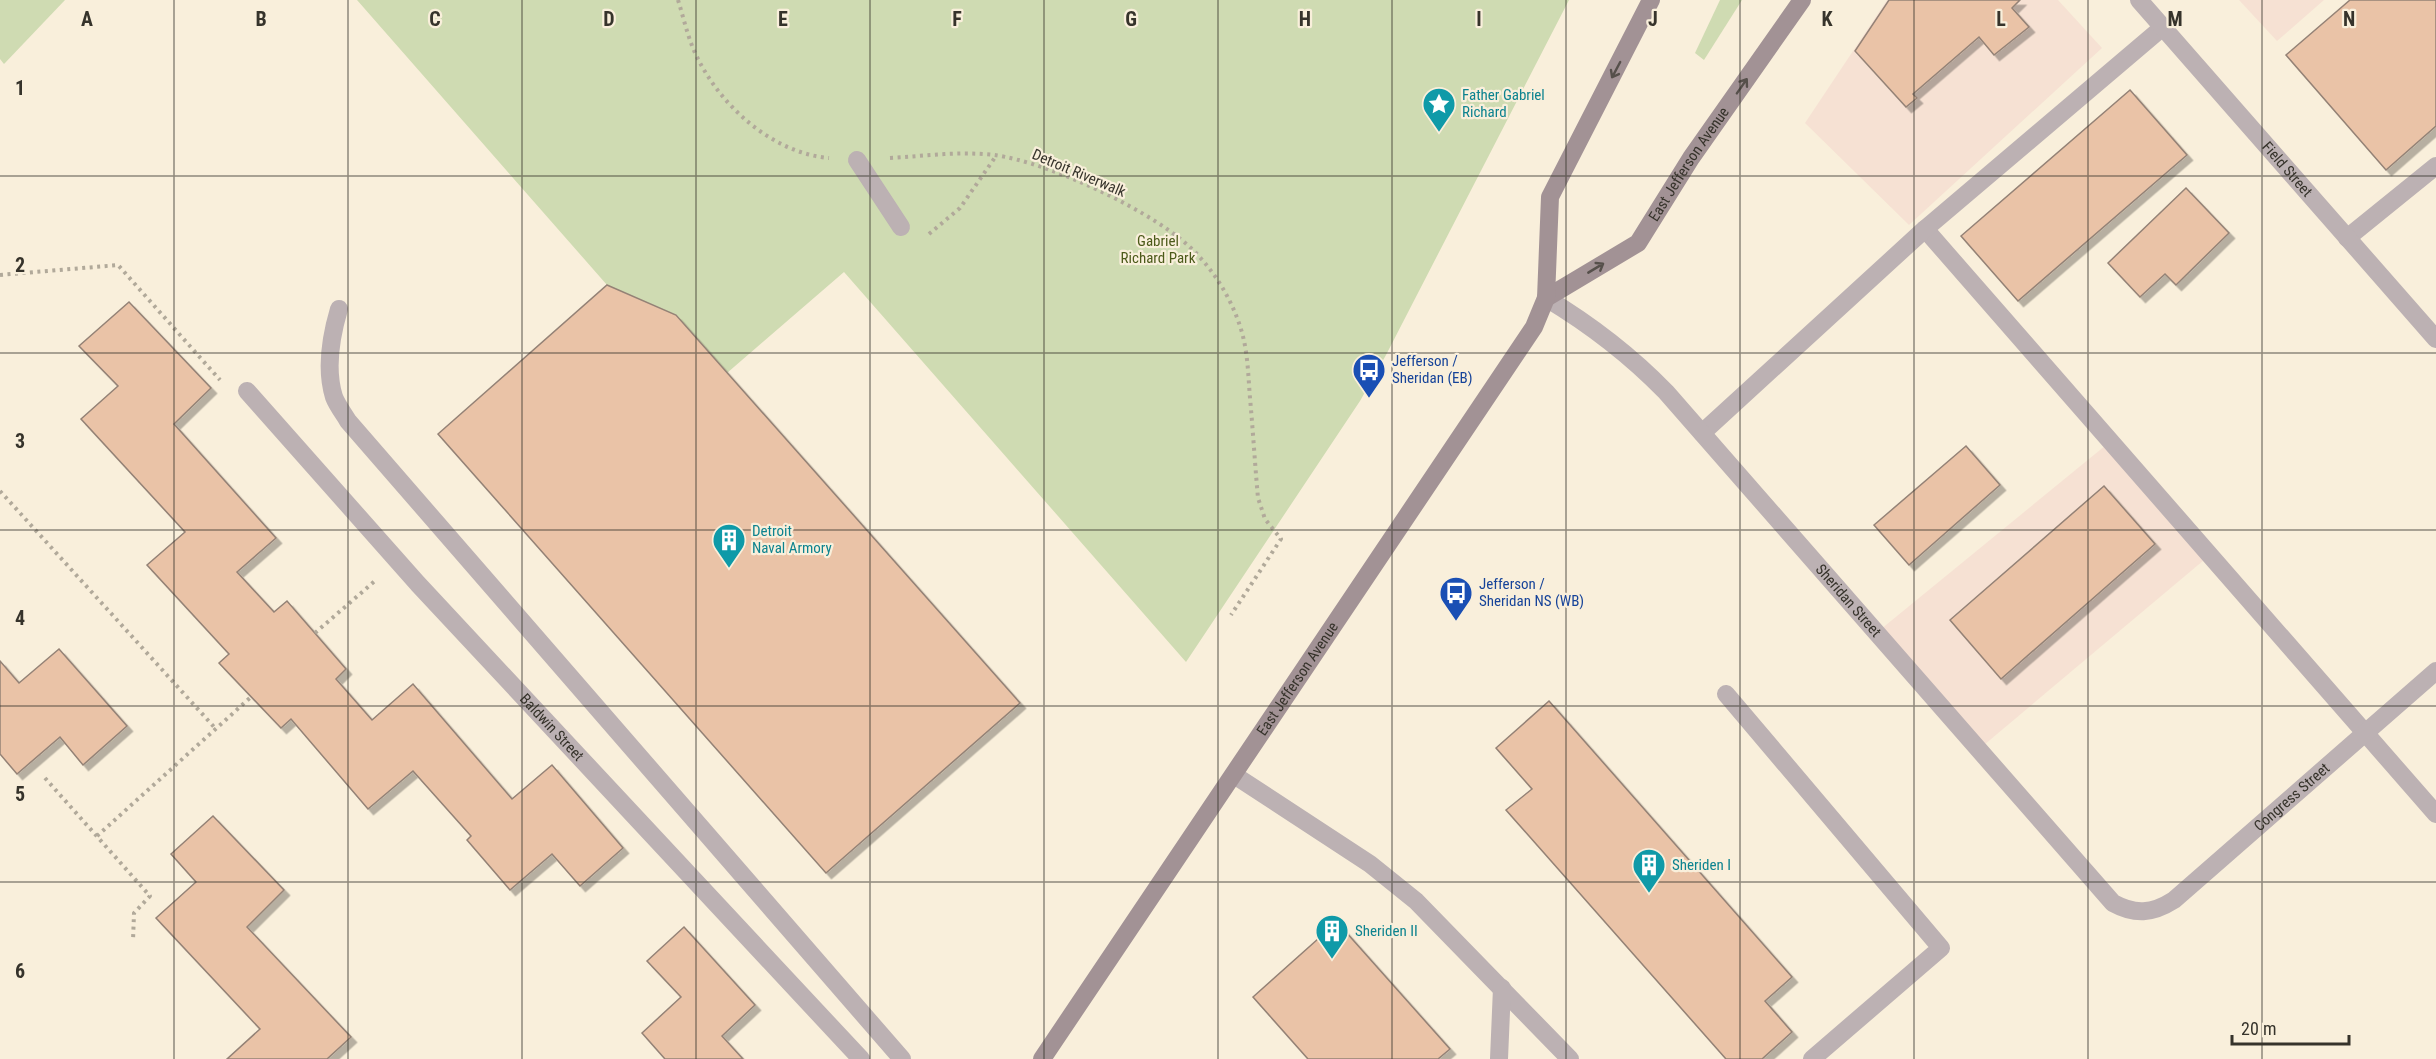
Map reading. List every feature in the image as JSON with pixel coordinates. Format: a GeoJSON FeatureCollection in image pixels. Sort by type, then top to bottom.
{"type":"FeatureCollection","features":[{"type":"Feature","properties":{"kind":"main road","name":"East Jefferson Avenue"},"geometry":{"type":"LineString","coordinates":[[1042,1059],[1534,327],[1546,298],[1550,197],[1651,0]]}},
{"type":"Feature","properties":{"kind":"main road","name":"East Jefferson Avenue"},"geometry":{"type":"LineString","coordinates":[[1546,298],[1638,243],[1691,158],[1802,0]]}},
{"type":"Feature","properties":{"kind":"street","name":"Field Street"},"geometry":{"type":"LineString","coordinates":[[2139,0],[2436,339]]}},
{"type":"Feature","properties":{"kind":"street"},"geometry":{"type":"LineString","coordinates":[[1702,433],[1925,229],[2163,27]]}},
{"type":"Feature","properties":{"kind":"street"},"geometry":{"type":"LineString","coordinates":[[857,160],[901,227]]}},
{"type":"Feature","properties":{"kind":"street"},"geometry":{"type":"LineString","coordinates":[[2347,238],[2436,166]]}},
{"type":"Feature","properties":{"kind":"street"},"geometry":{"type":"LineString","coordinates":[[1925,229],[2436,814]]}},
{"type":"Feature","properties":{"kind":"street","name":"Sheridan Street"},"geometry":{"type":"LineString","coordinates":[[1546,298],[1592,326],[1632,357],[1702,433],[2113,903],[2127,910],[2141,913]]}},
{"type":"Feature","properties":{"kind":"street"},"geometry":{"type":"LineString","coordinates":[[339,309],[331,336],[330,366],[334,397],[348,422],[902,1059]]}},
{"type":"Feature","properties":{"kind":"street","name":"Baldwin Street"},"geometry":{"type":"LineString","coordinates":[[247,391],[426,592],[861,1059]]}},
{"type":"Feature","properties":{"kind":"street","name":"Congress Street"},"geometry":{"type":"LineString","coordinates":[[2141,913],[2159,909],[2174,900],[2436,671]]}},
{"type":"Feature","properties":{"kind":"street"},"geometry":{"type":"LineString","coordinates":[[1726,694],[1941,948],[1812,1059]]}},
{"type":"Feature","properties":{"kind":"street"},"geometry":{"type":"LineString","coordinates":[[1234,775],[1370,864],[1416,901],[1570,1059]]}},
{"type":"Feature","properties":{"kind":"street"},"geometry":{"type":"LineString","coordinates":[[1498,1059],[1503,988]]}},
{"type":"Feature","properties":{"kind":"path","name":"Detroit Riverwalk"},"geometry":{"type":"LineString","coordinates":[[678,0],[693,47],[717,91],[744,118],[769,137],[795,150],[823,158],[857,160],[937,153],[997,156],[1049,170],[1125,205],[1173,233],[1196,252],[1230,300],[1241,328],[1247,358],[1257,498],[1265,519],[1281,538],[1231,615]]}},
{"type":"Feature","properties":{"kind":"path"},"geometry":{"type":"LineString","coordinates":[[925,237],[960,208],[997,156]]}},
{"type":"Feature","properties":{"kind":"path"},"geometry":{"type":"LineString","coordinates":[[0,275],[118,265],[238,400],[247,391]]}},
{"type":"Feature","properties":{"kind":"path"},"geometry":{"type":"LineString","coordinates":[[0,491],[215,728]]}},
{"type":"Feature","properties":{"kind":"path"},"geometry":{"type":"LineString","coordinates":[[315,633],[399,559]]}},
{"type":"Feature","properties":{"kind":"path"},"geometry":{"type":"LineString","coordinates":[[96,836],[251,697]]}},
{"type":"Feature","properties":{"kind":"path"},"geometry":{"type":"LineString","coordinates":[[45,778],[150,896],[134,913],[133,941]]}},
{"type":"Feature","properties":{"kind":"shaded area"},"geometry":{"type":"Polygon","coordinates":[[[1887,0],[2058,0],[2102,48],[1909,225],[1805,123],[1887,0]]]}},
{"type":"Feature","properties":{"kind":"shaded area"},"geometry":{"type":"Polygon","coordinates":[[[2239,0],[2324,0],[2277,41],[2239,0]]]}},
{"type":"Feature","properties":{"kind":"shaded area"},"geometry":{"type":"Polygon","coordinates":[[[2111,441],[2210,555],[1978,750],[1875,634],[2111,441]]]}},
{"type":"Feature","properties":{"kind":"green space"},"geometry":{"type":"Polygon","coordinates":[[[0,0],[65,0],[4,64],[0,59],[0,0]]]}},
{"type":"Feature","properties":{"kind":"green space","name":"Gabriel Richard Park"},"geometry":{"type":"Polygon","coordinates":[[[357,0],[1569,0],[1360,401],[1186,662],[844,272],[727,373],[676,315],[607,285],[357,0]]]}},
{"type":"Feature","properties":{"kind":"green space"},"geometry":{"type":"Polygon","coordinates":[[[1720,0],[1742,0],[1704,60],[1695,53],[1720,0]]]}},
{"type":"Feature","properties":{"kind":"building"},"geometry":{"type":"Polygon","coordinates":[[[1889,0],[2020,0],[2012,8],[2029,27],[1994,55],[1979,37],[1913,94],[1917,98],[1906,107],[1855,51],[1889,0]]]}},
{"type":"Feature","properties":{"kind":"building"},"geometry":{"type":"Polygon","coordinates":[[[2350,0],[2436,0],[2436,126],[2386,170],[2286,55],[2350,0]]]}},
{"type":"Feature","properties":{"kind":"building"},"geometry":{"type":"Polygon","coordinates":[[[2130,90],[2187,155],[2018,301],[1961,236],[2130,90]]]}},
{"type":"Feature","properties":{"kind":"building"},"geometry":{"type":"Polygon","coordinates":[[[2186,188],[2229,233],[2176,285],[2165,274],[2140,297],[2108,263],[2186,188]]]}},
{"type":"Feature","properties":{"kind":"building","name":"Detroit Naval Armory"},"geometry":{"type":"Polygon","coordinates":[[[607,285],[676,315],[1020,703],[826,873],[438,434],[607,285]]]}},
{"type":"Feature","properties":{"kind":"building"},"geometry":{"type":"Polygon","coordinates":[[[129,302],[211,388],[174,424],[276,538],[237,572],[274,612],[287,601],[346,669],[336,679],[372,720],[413,684],[512,799],[552,765],[623,848],[580,886],[552,854],[510,890],[467,840],[471,836],[413,771],[368,809],[291,719],[281,728],[219,663],[229,654],[147,565],[185,532],[81,419],[118,386],[79,346],[129,302]]]}},
{"type":"Feature","properties":{"kind":"building"},"geometry":{"type":"Polygon","coordinates":[[[1966,446],[2000,485],[1909,565],[1874,525],[1966,446]]]}},
{"type":"Feature","properties":{"kind":"building"},"geometry":{"type":"Polygon","coordinates":[[[2104,486],[2155,544],[2001,679],[1950,620],[2104,486]]]}},
{"type":"Feature","properties":{"kind":"building"},"geometry":{"type":"Polygon","coordinates":[[[59,649],[127,726],[83,765],[60,737],[17,774],[0,754],[0,661],[19,683],[59,649]]]}},
{"type":"Feature","properties":{"kind":"building","name":"Sheriden I"},"geometry":{"type":"Polygon","coordinates":[[[1549,701],[1792,977],[1765,1001],[1792,1032],[1762,1059],[1726,1059],[1506,810],[1532,789],[1496,748],[1549,701]]]}},
{"type":"Feature","properties":{"kind":"building"},"geometry":{"type":"Polygon","coordinates":[[[213,816],[284,890],[247,927],[351,1037],[327,1059],[227,1059],[260,1029],[156,918],[196,882],[171,854],[213,816]]]}},
{"type":"Feature","properties":{"kind":"building","name":"Sheriden II"},"geometry":{"type":"Polygon","coordinates":[[[1337,922],[1450,1049],[1438,1059],[1308,1059],[1253,997],[1337,922]]]}},
{"type":"Feature","properties":{"kind":"building"},"geometry":{"type":"Polygon","coordinates":[[[684,927],[755,1005],[722,1036],[743,1059],[665,1059],[642,1033],[681,997],[647,961],[684,927]]]}},
{"type":"Feature","properties":{"kind":"place","name":"Father Gabriel Richard"},"geometry":{"type":"Point","coordinates":[1439,133]}},
{"type":"Feature","properties":{"kind":"place","name":"Jefferson / Sheridan (EB)"},"geometry":{"type":"Point","coordinates":[1369,399]}},
{"type":"Feature","properties":{"kind":"place","name":"Detroit Naval Armory"},"geometry":{"type":"Point","coordinates":[729,569]}},
{"type":"Feature","properties":{"kind":"place","name":"Jefferson / Sheridan NS (WB)"},"geometry":{"type":"Point","coordinates":[1456,622]}},
{"type":"Feature","properties":{"kind":"place","name":"Sheriden I"},"geometry":{"type":"Point","coordinates":[1649,894]}},
{"type":"Feature","properties":{"kind":"place","name":"Sheriden II"},"geometry":{"type":"Point","coordinates":[1332,960]}}]}
